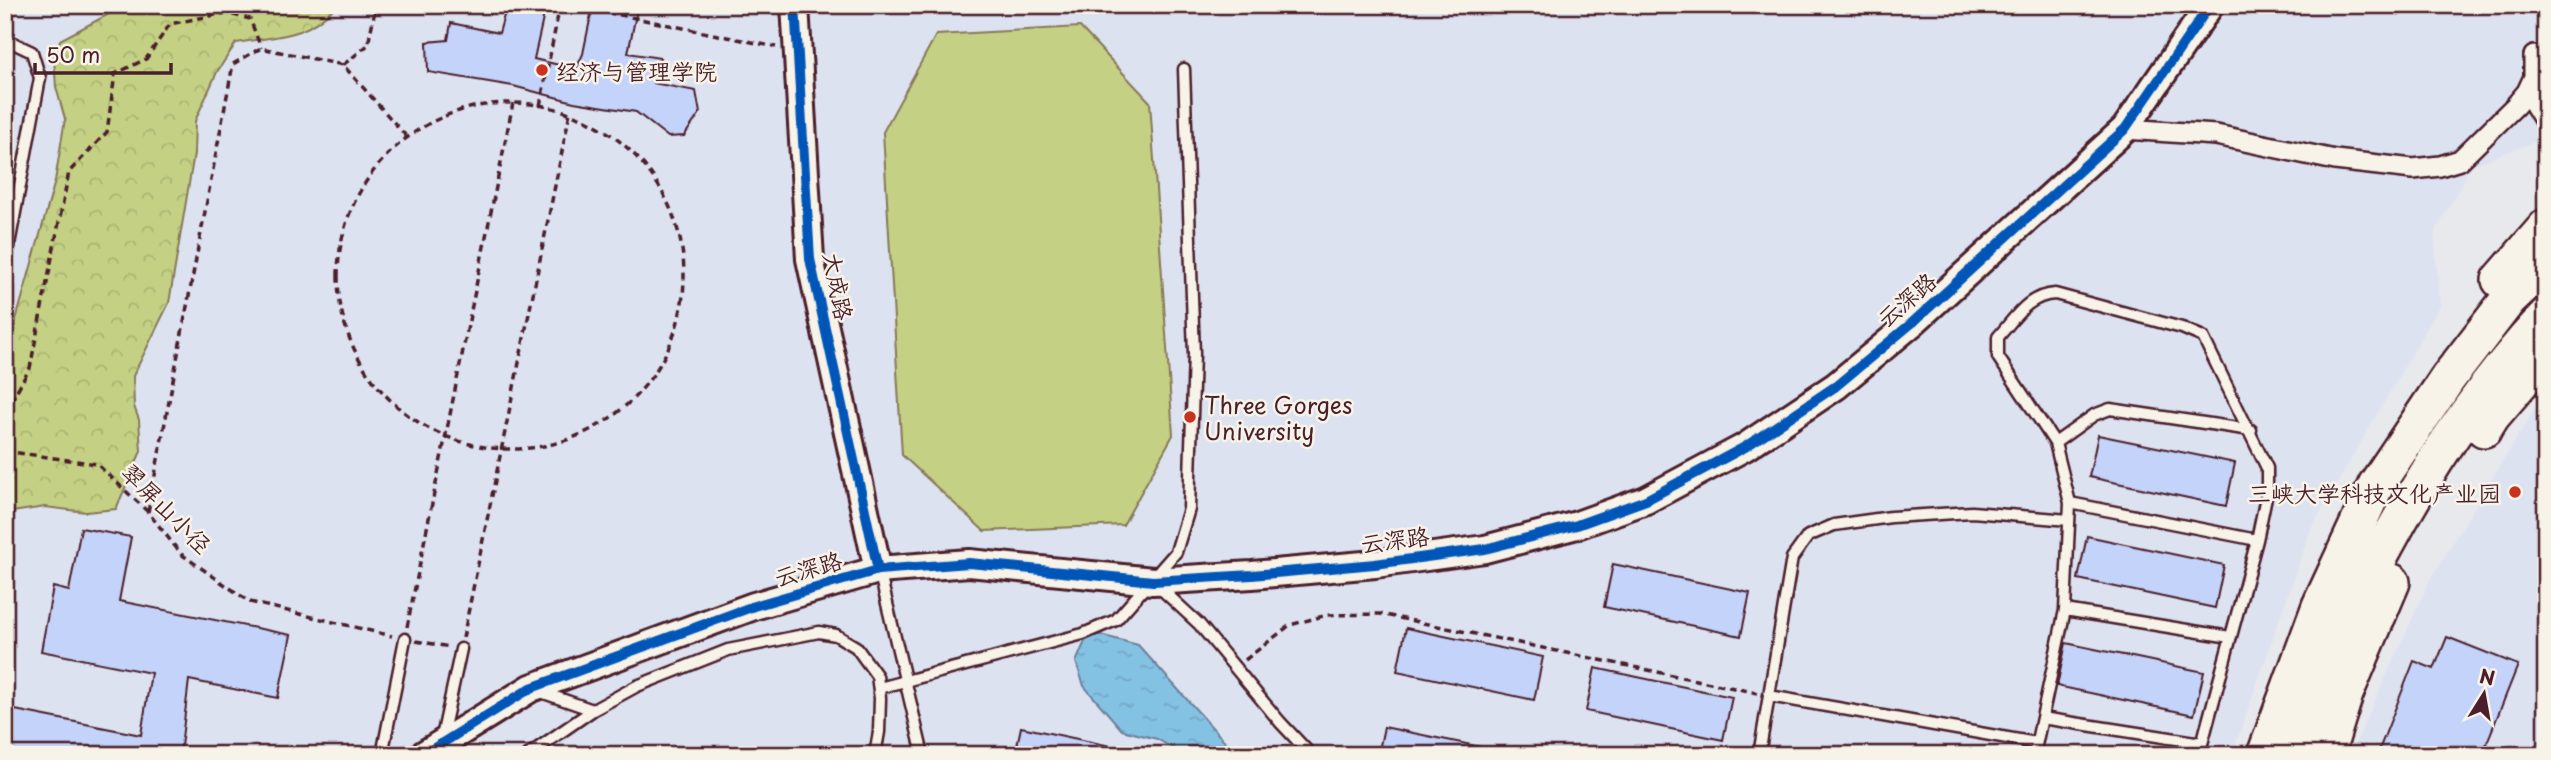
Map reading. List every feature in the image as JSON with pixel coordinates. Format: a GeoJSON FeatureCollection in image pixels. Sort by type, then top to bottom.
{"type":"FeatureCollection","features":[{"type":"Feature","properties":{"kind":"highway"},"geometry":{"type":"LineString","coordinates":[[2424,414],[2438,365],[2472,313],[2546,227]]}},
{"type":"Feature","properties":{"kind":"highway"},"geometry":{"type":"LineString","coordinates":[[2265,755],[2320,606],[2375,485],[2448,378],[2509,299],[2546,264]]}},
{"type":"Feature","properties":{"kind":"highway"},"geometry":{"type":"LineString","coordinates":[[2293,755],[2317,688],[2371,572],[2419,486],[2459,424],[2510,355],[2546,316]]}},
{"type":"Feature","properties":{"kind":"highway"},"geometry":{"type":"LineString","coordinates":[[2326,755],[2345,694],[2392,582],[2492,416],[2546,353]]}},
{"type":"Feature","properties":{"kind":"street","name":"大成路"},"geometry":{"type":"LineString","coordinates":[[795,5],[810,259],[878,570]]}},
{"type":"Feature","properties":{"kind":"street","name":"云深路"},"geometry":{"type":"LineString","coordinates":[[432,749],[531,688],[754,606],[878,570],[969,563],[1153,581],[1375,564],[1485,549],[1577,525],[1646,500],[1745,447],[1836,386],[1912,323],[2125,129],[2210,5]]}},
{"type":"Feature","properties":{"kind":"street"},"geometry":{"type":"LineString","coordinates":[[2125,129],[2216,135],[2335,160],[2413,169],[2440,166],[2460,160],[2527,92],[2534,77],[2534,56]]}},
{"type":"Feature","properties":{"kind":"street"},"geometry":{"type":"LineString","coordinates":[[2527,92],[2546,124]]}},
{"type":"Feature","properties":{"kind":"lane"},"geometry":{"type":"LineString","coordinates":[[5,40],[32,52],[40,78],[5,266]]}},
{"type":"Feature","properties":{"kind":"lane"},"geometry":{"type":"LineString","coordinates":[[879,688],[1089,632],[1116,620],[1176,552],[1189,509],[1194,354],[1184,69]]}},
{"type":"Feature","properties":{"kind":"lane"},"geometry":{"type":"LineString","coordinates":[[2034,755],[2064,610],[2070,503],[2055,443],[1998,357],[1998,337],[2030,301],[2042,295],[2055,294],[2182,328],[2203,337],[2251,430],[2267,468],[2267,492],[2258,540],[2199,755]]}},
{"type":"Feature","properties":{"kind":"lane"},"geometry":{"type":"LineString","coordinates":[[2055,443],[2094,415],[2110,409],[2251,430]]}},
{"type":"Feature","properties":{"kind":"lane"},"geometry":{"type":"LineString","coordinates":[[2070,503],[2258,540]]}},
{"type":"Feature","properties":{"kind":"lane"},"geometry":{"type":"LineString","coordinates":[[1759,755],[1793,558],[1808,536],[1834,525],[1949,513],[1972,512],[2069,520]]}},
{"type":"Feature","properties":{"kind":"lane"},"geometry":{"type":"LineString","coordinates":[[878,570],[923,755]]}},
{"type":"Feature","properties":{"kind":"lane"},"geometry":{"type":"LineString","coordinates":[[1153,581],[1199,624],[1311,755]]}},
{"type":"Feature","properties":{"kind":"lane"},"geometry":{"type":"LineString","coordinates":[[2064,610],[2231,637]]}},
{"type":"Feature","properties":{"kind":"lane"},"geometry":{"type":"LineString","coordinates":[[527,755],[593,710],[637,686],[728,649],[820,632],[836,635],[856,646],[877,676],[879,732],[875,755]]}},
{"type":"Feature","properties":{"kind":"lane"},"geometry":{"type":"LineString","coordinates":[[382,755],[405,639]]}},
{"type":"Feature","properties":{"kind":"lane"},"geometry":{"type":"LineString","coordinates":[[432,749],[461,649]]}},
{"type":"Feature","properties":{"kind":"lane"},"geometry":{"type":"LineString","coordinates":[[531,688],[593,710]]}},
{"type":"Feature","properties":{"kind":"lane"},"geometry":{"type":"LineString","coordinates":[[1769,696],[2036,743]]}},
{"type":"Feature","properties":{"kind":"lane"},"geometry":{"type":"LineString","coordinates":[[2042,718],[2202,743]]}},
{"type":"Feature","properties":{"kind":"path"},"geometry":{"type":"LineString","coordinates":[[343,65],[368,45],[376,5]]}},
{"type":"Feature","properties":{"kind":"path"},"geometry":{"type":"LineString","coordinates":[[540,107],[560,5]]}},
{"type":"Feature","properties":{"kind":"path"},"geometry":{"type":"LineString","coordinates":[[572,5],[798,51]]}},
{"type":"Feature","properties":{"kind":"path"},"geometry":{"type":"LineString","coordinates":[[5,411],[30,368],[69,172],[107,132],[115,74],[146,60],[170,24],[225,13],[250,19],[261,48]]}},
{"type":"Feature","properties":{"kind":"path"},"geometry":{"type":"LineString","coordinates":[[148,512],[233,64],[261,48],[343,65],[406,136]]}},
{"type":"Feature","properties":{"kind":"path"},"geometry":{"type":"LineString","coordinates":[[405,639],[514,102]]}},
{"type":"Feature","properties":{"kind":"path"},"geometry":{"type":"LineString","coordinates":[[514,102],[570,112],[621,140],[659,184],[682,237],[685,296],[669,351],[636,399],[589,433],[533,449],[474,447],[421,426],[377,389],[348,340],[336,285],[342,228],[367,177],[406,136],[457,110],[514,102]]}},
{"type":"Feature","properties":{"kind":"path"},"geometry":{"type":"LineString","coordinates":[[461,649],[570,112]]}},
{"type":"Feature","properties":{"kind":"path"},"geometry":{"type":"LineString","coordinates":[[1236,668],[1290,625],[1327,615],[1380,614],[1769,696]]}},
{"type":"Feature","properties":{"kind":"shaded area","name":"Three Gorges University"},"geometry":{"type":"Polygon","coordinates":[[[5,5],[1381,5],[1392,9],[1395,5],[2546,5],[2546,129],[2535,142],[2472,165],[2434,234],[2440,305],[2311,529],[2232,755],[5,755],[5,5]]]}},
{"type":"Feature","properties":{"kind":"shaded area","name":"三峡大学科技文化产业园"},"geometry":{"type":"Polygon","coordinates":[[[2546,396],[2546,755],[2350,755],[2430,580],[2537,405],[2546,396]]]}},
{"type":"Feature","properties":{"kind":"green space"},"geometry":{"type":"Polygon","coordinates":[[[115,5],[337,5],[313,25],[302,30],[278,37],[236,43],[217,72],[195,121],[194,154],[169,303],[133,376],[134,406],[139,420],[141,451],[116,509],[86,512],[45,507],[5,513],[5,359],[55,181],[65,119],[56,87],[54,58],[60,40],[109,14],[115,5]]]}},
{"type":"Feature","properties":{"kind":"green space"},"geometry":{"type":"Polygon","coordinates":[[[1080,27],[1150,102],[1173,435],[1123,525],[984,531],[902,455],[883,132],[936,35],[1080,27]]]}},
{"type":"Feature","properties":{"kind":"water"},"geometry":{"type":"Polygon","coordinates":[[[1089,632],[1138,645],[1237,755],[1178,755],[1174,749],[1157,739],[1122,730],[1084,686],[1076,662],[1089,632]]]}},
{"type":"Feature","properties":{"kind":"building","name":"经济与管理学院"},"geometry":{"type":"Polygon","coordinates":[[[507,5],[546,5],[534,59],[576,69],[583,54],[593,5],[638,5],[628,53],[660,58],[653,83],[696,91],[700,113],[684,136],[668,137],[636,112],[574,102],[513,86],[428,72],[427,42],[448,40],[451,23],[499,33],[507,5]]]}},
{"type":"Feature","properties":{"kind":"building"},"geometry":{"type":"Polygon","coordinates":[[[2098,435],[2235,463],[2226,506],[2089,477],[2098,435]]]}},
{"type":"Feature","properties":{"kind":"building"},"geometry":{"type":"Polygon","coordinates":[[[81,528],[131,537],[119,601],[291,635],[278,698],[189,680],[180,755],[5,755],[5,708],[141,735],[151,673],[41,651],[53,587],[69,591],[81,528]]]}},
{"type":"Feature","properties":{"kind":"building"},"geometry":{"type":"Polygon","coordinates":[[[2087,536],[2224,565],[2215,608],[2078,579],[2087,536]]]}},
{"type":"Feature","properties":{"kind":"building"},"geometry":{"type":"Polygon","coordinates":[[[1613,564],[1750,593],[1741,636],[1604,607],[1613,564]]]}},
{"type":"Feature","properties":{"kind":"building"},"geometry":{"type":"Polygon","coordinates":[[[1406,628],[1543,657],[1534,700],[1397,671],[1406,628]]]}},
{"type":"Feature","properties":{"kind":"building"},"geometry":{"type":"Polygon","coordinates":[[[2447,637],[2518,665],[2482,755],[2377,755],[2414,661],[2434,669],[2447,637]]]}},
{"type":"Feature","properties":{"kind":"building"},"geometry":{"type":"Polygon","coordinates":[[[2066,643],[2204,672],[2194,715],[2057,686],[2066,643]]]}},
{"type":"Feature","properties":{"kind":"building"},"geometry":{"type":"Polygon","coordinates":[[[1595,668],[1732,697],[1723,740],[1586,711],[1595,668]]]}},
{"type":"Feature","properties":{"kind":"building"},"geometry":{"type":"Polygon","coordinates":[[[1021,727],[1120,748],[1119,755],[1015,755],[1021,727]]]}},
{"type":"Feature","properties":{"kind":"building"},"geometry":{"type":"Polygon","coordinates":[[[1384,727],[1486,748],[1485,755],[1378,755],[1384,727]]]}},
{"type":"Feature","properties":{"kind":"cycle path"},"geometry":{"type":"LineString","coordinates":[[795,5],[810,259],[878,570]]}},
{"type":"Feature","properties":{"kind":"cycle path"},"geometry":{"type":"LineString","coordinates":[[423,755],[531,688],[754,606],[878,570],[969,563],[1153,581],[1375,564],[1485,549],[1577,525],[1646,500],[1745,447],[1836,386],[1912,323],[2125,129],[2210,5]]}},
{"type":"Feature","properties":{"kind":"place","name":"经济与管理学院"},"geometry":{"type":"Point","coordinates":[542,70]}},
{"type":"Feature","properties":{"kind":"place","name":"Three Gorges University"},"geometry":{"type":"Point","coordinates":[1190,417]}},
{"type":"Feature","properties":{"kind":"place","name":"三峡大学科技文化产业园"},"geometry":{"type":"Point","coordinates":[2515,492]}}]}
